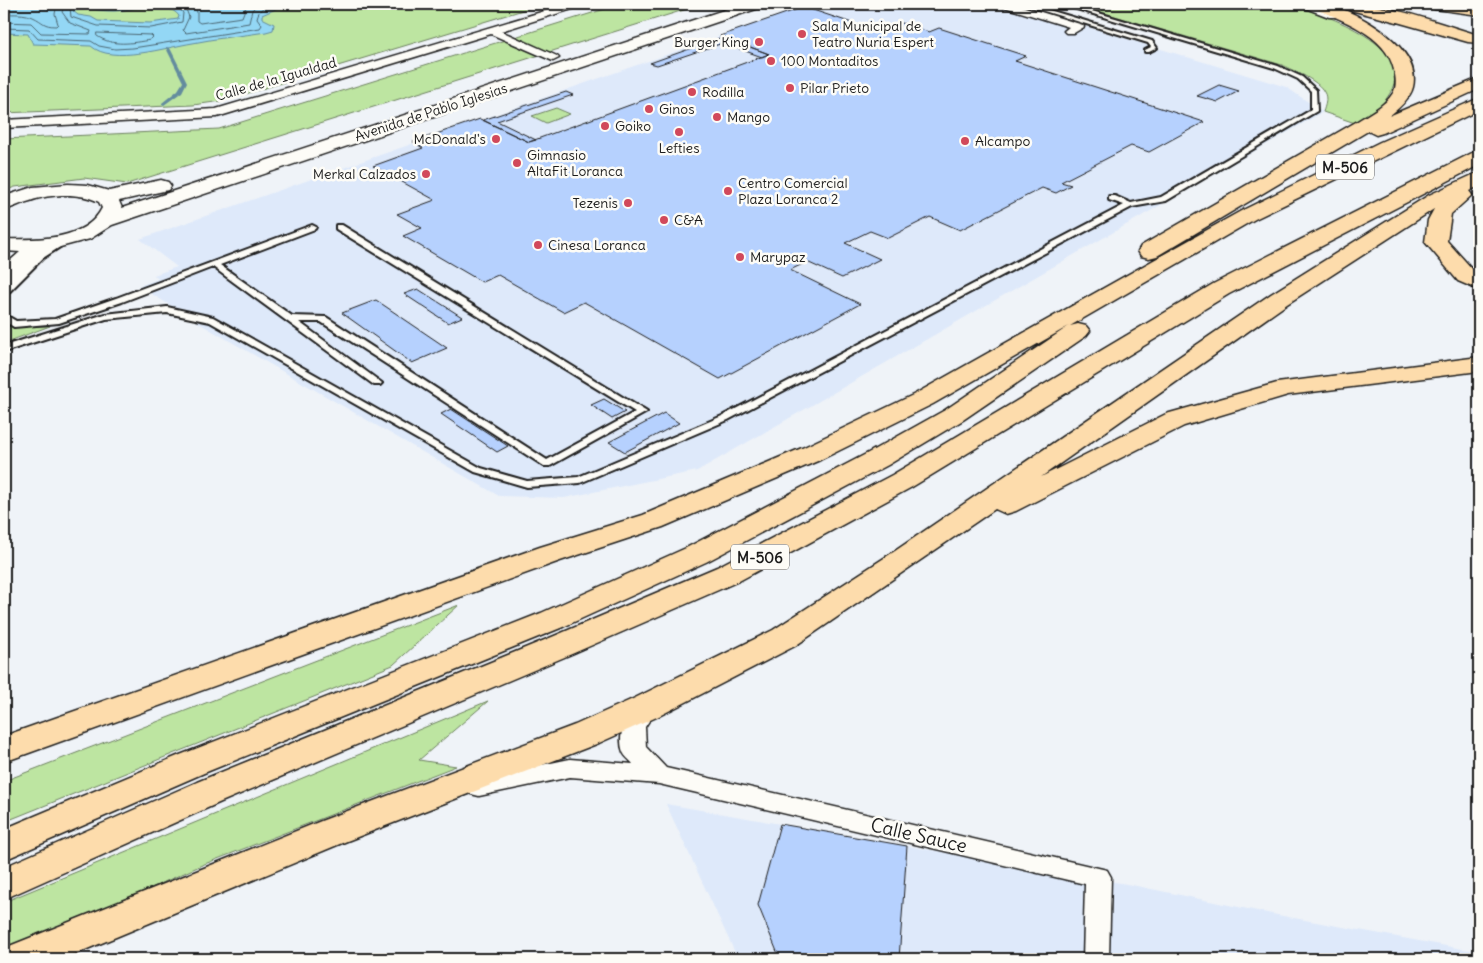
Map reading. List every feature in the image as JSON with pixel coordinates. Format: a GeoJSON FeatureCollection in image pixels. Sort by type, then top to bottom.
{"type":"FeatureCollection","features":[{"type":"Feature","properties":{"kind":"highway"},"geometry":{"type":"LineString","coordinates":[[550,554],[737,475],[980,349],[1363,126],[1391,106],[1404,86],[1403,65],[1388,44],[1363,25],[1316,4]]}},
{"type":"Feature","properties":{"kind":"highway"},"geometry":{"type":"LineString","coordinates":[[1344,4],[1402,18],[1477,40]]}},
{"type":"Feature","properties":{"kind":"highway"},"geometry":{"type":"LineString","coordinates":[[1364,4],[1477,40]]}},
{"type":"Feature","properties":{"kind":"highway"},"geometry":{"type":"LineString","coordinates":[[1435,4],[1479,10]]}},
{"type":"Feature","properties":{"kind":"highway"},"geometry":{"type":"LineString","coordinates":[[1467,4],[1479,6]]}},
{"type":"Feature","properties":{"kind":"highway"},"geometry":{"type":"LineString","coordinates":[[1294,166],[1479,83]]}},
{"type":"Feature","properties":{"kind":"highway","name":"M-506"},"geometry":{"type":"LineString","coordinates":[[4,845],[192,764],[552,620],[696,555],[878,459],[954,415],[1248,214],[1479,103]]}},
{"type":"Feature","properties":{"kind":"highway","name":"M-506"},"geometry":{"type":"LineString","coordinates":[[4,884],[209,792],[563,645],[728,574],[902,481],[1221,289],[1479,157]]}},
{"type":"Feature","properties":{"kind":"highway"},"geometry":{"type":"LineString","coordinates":[[21,959],[334,831],[587,734],[647,707],[784,638],[905,558],[1279,299],[1436,199],[1479,178]]}},
{"type":"Feature","properties":{"kind":"highway"},"geometry":{"type":"LineString","coordinates":[[1479,182],[1450,203],[1437,220],[1436,242],[1466,276],[1479,283]]}},
{"type":"Feature","properties":{"kind":"highway"},"geometry":{"type":"LineString","coordinates":[[4,749],[550,554],[653,521],[828,445],[924,399],[1214,236]]}},
{"type":"Feature","properties":{"kind":"highway"},"geometry":{"type":"LineString","coordinates":[[905,558],[1087,463],[1175,420],[1286,388],[1479,364]]}},
{"type":"Feature","properties":{"kind":"highway"},"geometry":{"type":"LineString","coordinates":[[4,759],[134,703]]}},
{"type":"Feature","properties":{"kind":"main road","name":"Avenida de Pablo Iglesias"},"geometry":{"type":"LineString","coordinates":[[107,198],[159,187],[719,4]]}},
{"type":"Feature","properties":{"kind":"main road","name":"Avenida de Pablo Iglesias"},"geometry":{"type":"LineString","coordinates":[[4,244],[18,246],[42,245],[66,240],[89,232],[105,221],[757,4]]}},
{"type":"Feature","properties":{"kind":"main road"},"geometry":{"type":"LineString","coordinates":[[4,204],[34,194],[63,190],[89,191],[107,198],[112,208],[105,221]]}},
{"type":"Feature","properties":{"kind":"main road"},"geometry":{"type":"LineString","coordinates":[[4,277],[42,245]]}},
{"type":"Feature","properties":{"kind":"street","name":"Calle de la Igualdad"},"geometry":{"type":"LineString","coordinates":[[4,124],[217,113],[578,4]]}},
{"type":"Feature","properties":{"kind":"street"},"geometry":{"type":"LineString","coordinates":[[1005,4],[1079,27],[1070,30]]}},
{"type":"Feature","properties":{"kind":"street"},"geometry":{"type":"LineString","coordinates":[[1304,4],[1338,18],[1388,44]]}},
{"type":"Feature","properties":{"kind":"street"},"geometry":{"type":"LineString","coordinates":[[491,30],[553,58]]}},
{"type":"Feature","properties":{"kind":"street"},"geometry":{"type":"LineString","coordinates":[[647,707],[634,726],[634,750],[659,774]]}},
{"type":"Feature","properties":{"kind":"street"},"geometry":{"type":"LineString","coordinates":[[334,831],[496,782],[570,768],[659,774]]}},
{"type":"Feature","properties":{"kind":"street","name":"Calle Sauce"},"geometry":{"type":"LineString","coordinates":[[659,774],[1098,877],[1096,959]]}},
{"type":"Feature","properties":{"kind":"lane"},"geometry":{"type":"LineString","coordinates":[[1024,4],[1150,42],[1154,48],[1146,51]]}},
{"type":"Feature","properties":{"kind":"lane"},"geometry":{"type":"LineString","coordinates":[[17,344],[105,317],[167,310],[214,320],[478,470],[528,484],[580,480],[726,418],[1130,205],[1163,199],[1314,111],[1314,91],[1300,78],[1276,67],[1063,4]]}},
{"type":"Feature","properties":{"kind":"lane"},"geometry":{"type":"LineString","coordinates":[[1112,198],[1130,205]]}},
{"type":"Feature","properties":{"kind":"lane"},"geometry":{"type":"LineString","coordinates":[[4,317],[14,324],[56,321],[119,300],[312,227]]}},
{"type":"Feature","properties":{"kind":"lane"},"geometry":{"type":"LineString","coordinates":[[290,319],[323,319],[547,464],[642,412],[339,227]]}},
{"type":"Feature","properties":{"kind":"lane"},"geometry":{"type":"LineString","coordinates":[[4,292],[40,256],[66,240]]}},
{"type":"Feature","properties":{"kind":"lane"},"geometry":{"type":"LineString","coordinates":[[214,264],[377,383]]}},
{"type":"Feature","properties":{"kind":"lane"},"geometry":{"type":"LineString","coordinates":[[4,349],[88,317],[119,300]]}},
{"type":"Feature","properties":{"kind":"shaded area"},"geometry":{"type":"Polygon","coordinates":[[[805,4],[1012,4],[1286,87],[1323,112],[697,471],[564,498],[499,496],[202,325],[139,286],[158,279],[154,275],[177,267],[140,239],[803,7],[799,6],[805,4]]]}},
{"type":"Feature","properties":{"kind":"shaded area"},"geometry":{"type":"Polygon","coordinates":[[[666,804],[1132,885],[1272,914],[1479,952],[1479,959],[738,959],[666,804]]]}},
{"type":"Feature","properties":{"kind":"green space"},"geometry":{"type":"Polygon","coordinates":[[[4,4],[543,4],[222,101],[193,105],[4,113],[4,4]]]}},
{"type":"Feature","properties":{"kind":"green space"},"geometry":{"type":"Polygon","coordinates":[[[621,4],[703,4],[127,184],[84,178],[15,187],[4,191],[4,139],[219,129],[621,4]]]}},
{"type":"Feature","properties":{"kind":"green space"},"geometry":{"type":"Polygon","coordinates":[[[1074,4],[1294,4],[1351,27],[1370,38],[1385,52],[1394,67],[1394,84],[1380,106],[1355,123],[1323,112],[1326,97],[1321,88],[1305,76],[1282,65],[1074,4]]]}},
{"type":"Feature","properties":{"kind":"green space"},"geometry":{"type":"Polygon","coordinates":[[[556,108],[570,114],[546,123],[532,116],[556,108]]]}},
{"type":"Feature","properties":{"kind":"green space"},"geometry":{"type":"Polygon","coordinates":[[[4,325],[14,327],[50,326],[4,343],[4,325]]]}},
{"type":"Feature","properties":{"kind":"green space"},"geometry":{"type":"Polygon","coordinates":[[[459,605],[393,665],[4,822],[4,781],[459,605]]]}},
{"type":"Feature","properties":{"kind":"green space"},"geometry":{"type":"Polygon","coordinates":[[[488,701],[419,760],[456,766],[202,865],[4,954],[4,902],[488,701]]]}},
{"type":"Feature","properties":{"kind":"water"},"geometry":{"type":"Polygon","coordinates":[[[4,4],[304,4],[278,8],[262,15],[262,18],[274,24],[273,30],[140,53],[112,54],[91,46],[33,44],[28,34],[4,33],[4,4]],[[158,7],[114,11],[87,8],[73,11],[78,15],[91,17],[98,21],[150,23],[178,19],[179,16],[167,8],[158,7]]]}},
{"type":"Feature","properties":{"kind":"building","name":"Centro Comercial Plaza Loranca 2"},"geometry":{"type":"Polygon","coordinates":[[[804,7],[879,32],[902,23],[929,32],[939,28],[1026,56],[1015,61],[1204,122],[1149,152],[1131,146],[1061,182],[1071,185],[1056,193],[1042,188],[960,230],[930,217],[888,238],[870,231],[845,243],[880,259],[842,278],[807,262],[790,270],[860,304],[720,379],[584,302],[563,312],[498,275],[482,282],[403,236],[422,228],[397,214],[435,200],[373,166],[423,148],[413,142],[480,119],[529,142],[769,54],[720,36],[804,7]]]}},
{"type":"Feature","properties":{"kind":"building"},"geometry":{"type":"Polygon","coordinates":[[[723,37],[769,54],[762,57],[723,43],[657,65],[650,63],[723,37]]]}},
{"type":"Feature","properties":{"kind":"building"},"geometry":{"type":"Polygon","coordinates":[[[1219,85],[1239,91],[1218,102],[1197,96],[1219,85]]]}},
{"type":"Feature","properties":{"kind":"building"},"geometry":{"type":"Polygon","coordinates":[[[566,92],[573,95],[497,121],[536,140],[529,142],[483,120],[566,92]]]}},
{"type":"Feature","properties":{"kind":"building"},"geometry":{"type":"Polygon","coordinates":[[[418,289],[462,317],[448,323],[404,294],[418,289]]]}},
{"type":"Feature","properties":{"kind":"building"},"geometry":{"type":"Polygon","coordinates":[[[376,300],[447,348],[412,363],[342,313],[376,300]]]}},
{"type":"Feature","properties":{"kind":"building"},"geometry":{"type":"Polygon","coordinates":[[[604,399],[625,412],[612,419],[591,405],[604,399]]]}},
{"type":"Feature","properties":{"kind":"building"},"geometry":{"type":"Polygon","coordinates":[[[451,409],[508,446],[497,452],[441,414],[451,409]]]}},
{"type":"Feature","properties":{"kind":"building"},"geometry":{"type":"Polygon","coordinates":[[[664,413],[679,423],[625,452],[609,442],[664,413]]]}},
{"type":"Feature","properties":{"kind":"building"},"geometry":{"type":"Polygon","coordinates":[[[780,824],[907,846],[899,959],[780,959],[758,905],[780,824]]]}},
{"type":"Feature","properties":{"kind":"waterway"},"geometry":{"type":"LineString","coordinates":[[164,104],[180,91],[185,82],[168,48]]}},
{"type":"Feature","properties":{"kind":"place","name":"Sala Municipal de Teatro Nuria Espert"},"geometry":{"type":"Point","coordinates":[802,34]}},
{"type":"Feature","properties":{"kind":"place","name":"Burger King"},"geometry":{"type":"Point","coordinates":[759,42]}},
{"type":"Feature","properties":{"kind":"place","name":"100 Montaditos"},"geometry":{"type":"Point","coordinates":[771,61]}},
{"type":"Feature","properties":{"kind":"place","name":"Pilar Prieto"},"geometry":{"type":"Point","coordinates":[790,88]}},
{"type":"Feature","properties":{"kind":"place","name":"Rodilla"},"geometry":{"type":"Point","coordinates":[692,92]}},
{"type":"Feature","properties":{"kind":"place","name":"Ginos"},"geometry":{"type":"Point","coordinates":[649,109]}},
{"type":"Feature","properties":{"kind":"place","name":"Mango"},"geometry":{"type":"Point","coordinates":[717,117]}},
{"type":"Feature","properties":{"kind":"place","name":"Goiko"},"geometry":{"type":"Point","coordinates":[605,126]}},
{"type":"Feature","properties":{"kind":"place","name":"Lefties"},"geometry":{"type":"Point","coordinates":[679,132]}},
{"type":"Feature","properties":{"kind":"place","name":"McDonald's"},"geometry":{"type":"Point","coordinates":[496,139]}},
{"type":"Feature","properties":{"kind":"place","name":"Alcampo"},"geometry":{"type":"Point","coordinates":[965,141]}},
{"type":"Feature","properties":{"kind":"place","name":"Gimnasio AltaFit Loranca"},"geometry":{"type":"Point","coordinates":[517,163]}},
{"type":"Feature","properties":{"kind":"place","name":"Merkal Calzados"},"geometry":{"type":"Point","coordinates":[426,174]}},
{"type":"Feature","properties":{"kind":"place","name":"Centro Comercial Plaza Loranca 2"},"geometry":{"type":"Point","coordinates":[728,191]}},
{"type":"Feature","properties":{"kind":"place","name":"Tezenis"},"geometry":{"type":"Point","coordinates":[628,203]}},
{"type":"Feature","properties":{"kind":"place","name":"C&A"},"geometry":{"type":"Point","coordinates":[664,220]}},
{"type":"Feature","properties":{"kind":"place","name":"Cinesa Loranca"},"geometry":{"type":"Point","coordinates":[538,245]}},
{"type":"Feature","properties":{"kind":"place","name":"Marypaz"},"geometry":{"type":"Point","coordinates":[740,257]}}]}
